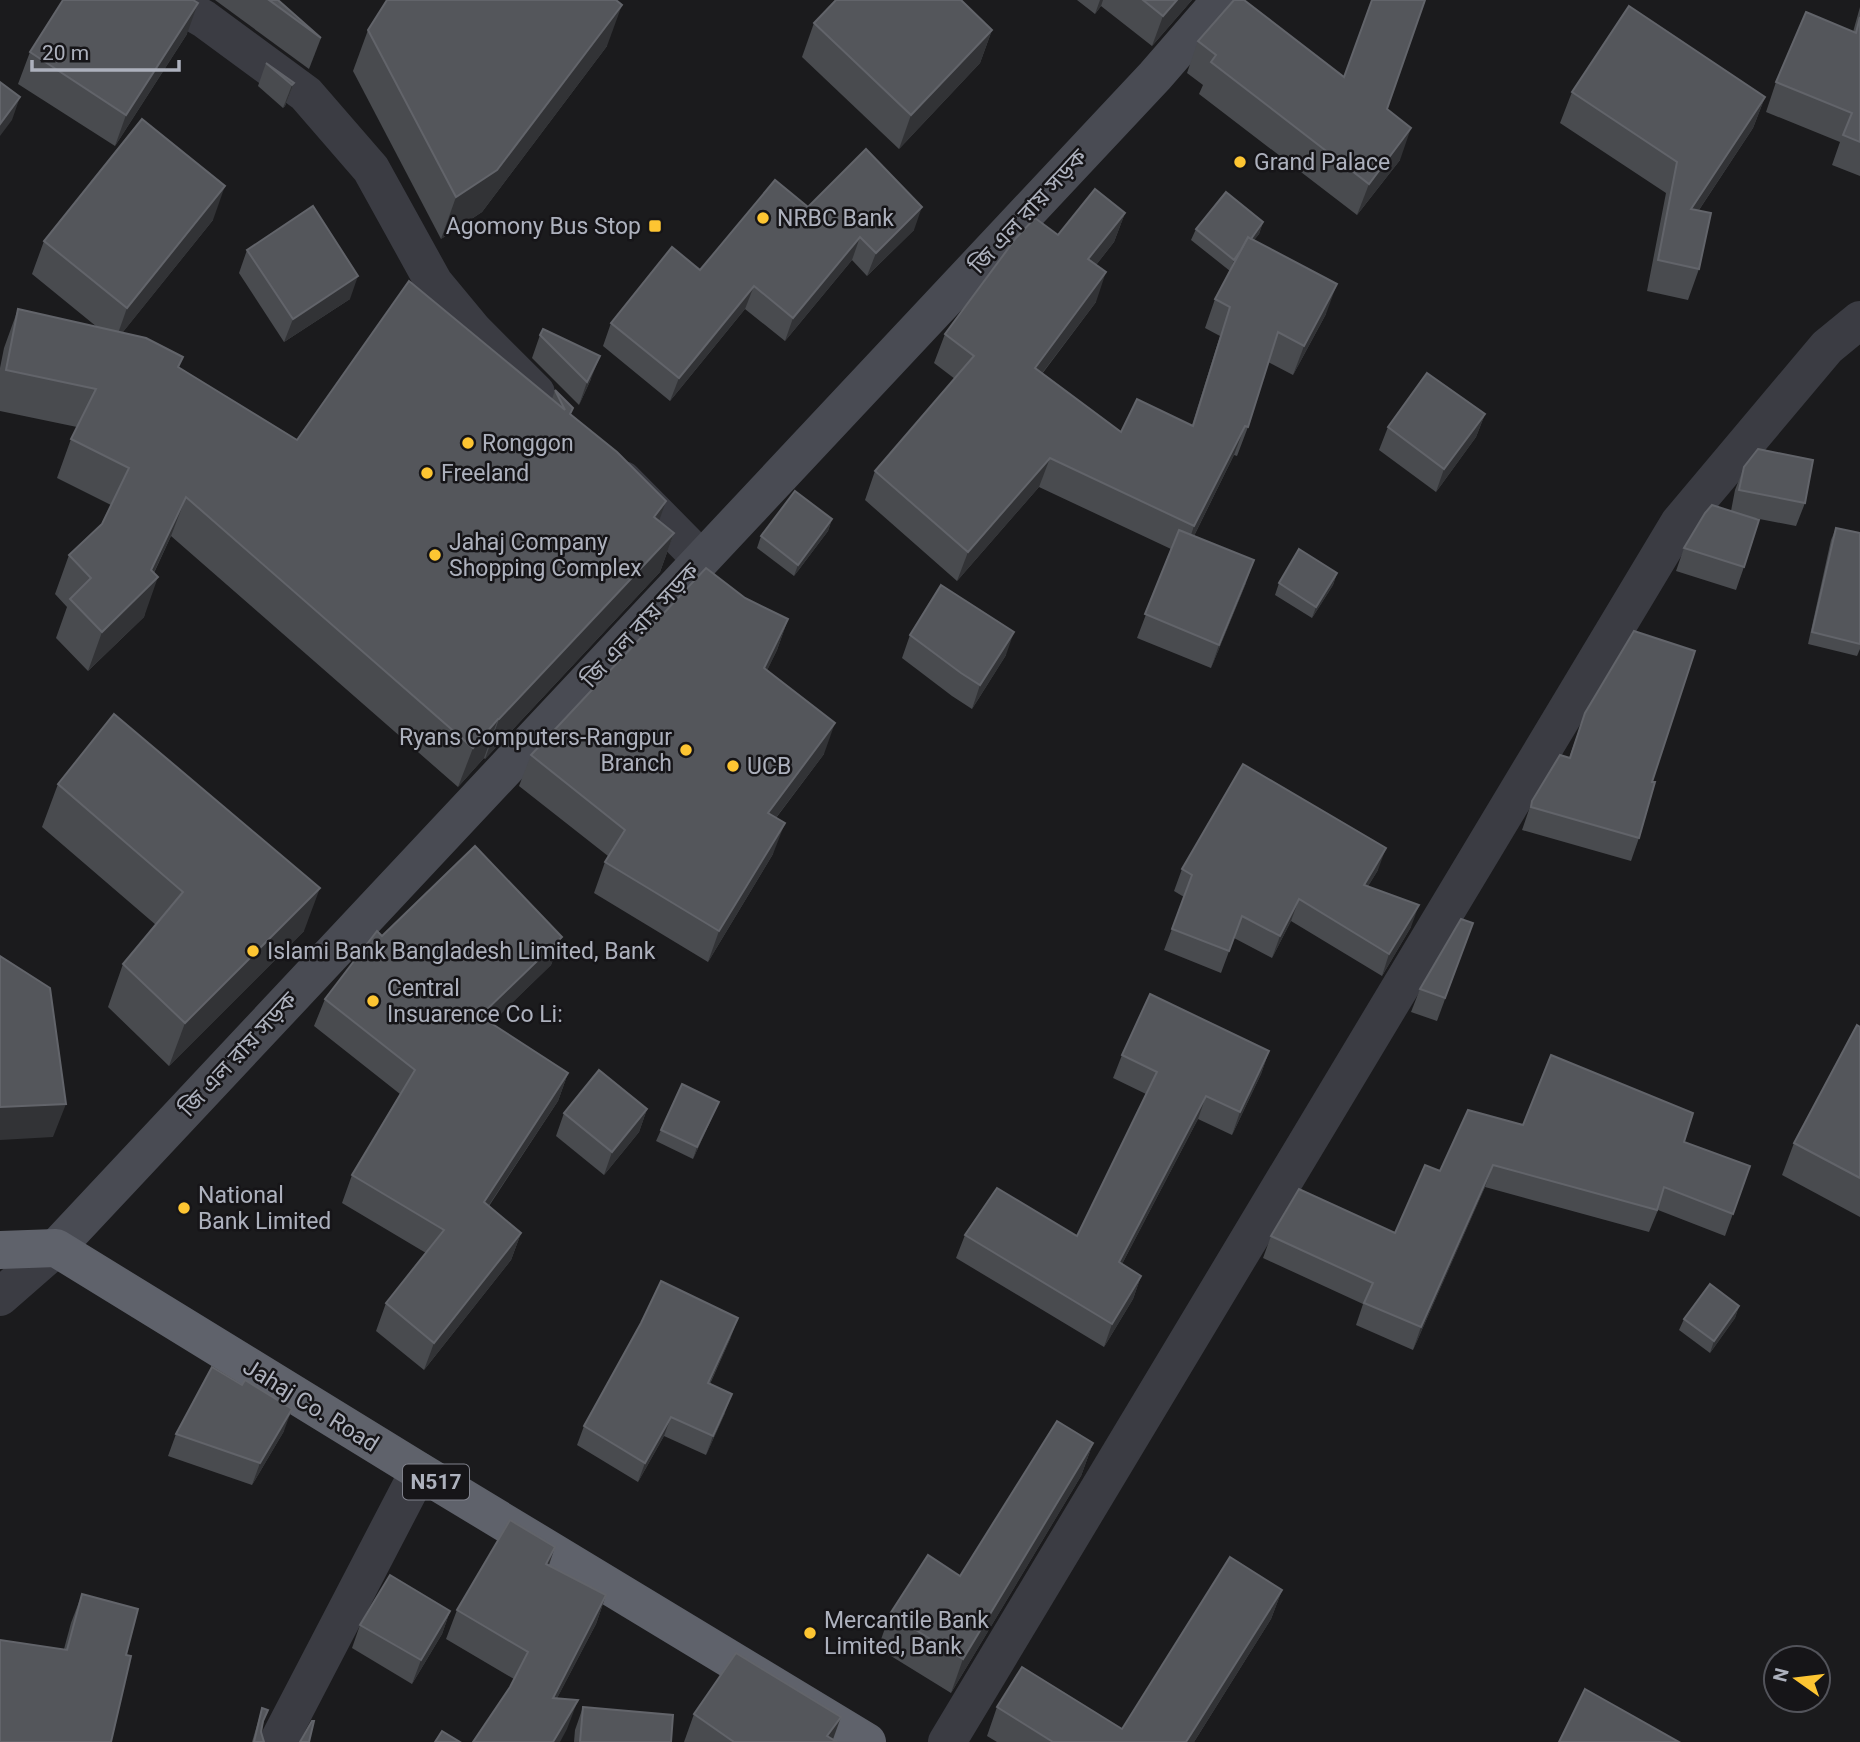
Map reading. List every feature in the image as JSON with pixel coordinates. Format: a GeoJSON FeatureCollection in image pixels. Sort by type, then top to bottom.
{"type":"FeatureCollection","features":[{"type":"Feature","properties":{"kind":"highway"},"geometry":{"type":"LineString","coordinates":[[0,1250],[56,1248]]}},
{"type":"Feature","properties":{"kind":"highway","name":"Jahaj Co. Road"},"geometry":{"type":"LineString","coordinates":[[56,1248],[867,1742]]}},
{"type":"Feature","properties":{"kind":"main road","name":"জি এল রায় সড়ক"},"geometry":{"type":"LineString","coordinates":[[56,1248],[1155,76],[1221,0]]}},
{"type":"Feature","properties":{"kind":"street"},"geometry":{"type":"LineString","coordinates":[[171,0],[204,19],[306,94],[371,169],[434,283],[473,330],[559,416]]}},
{"type":"Feature","properties":{"kind":"street"},"geometry":{"type":"LineString","coordinates":[[947,1742],[1679,523],[1828,347],[1860,320]]}},
{"type":"Feature","properties":{"kind":"street"},"geometry":{"type":"LineString","coordinates":[[597,454],[701,559]]}},
{"type":"Feature","properties":{"kind":"street"},"geometry":{"type":"LineString","coordinates":[[0,1297],[56,1248]]}},
{"type":"Feature","properties":{"kind":"street"},"geometry":{"type":"LineString","coordinates":[[278,1742],[419,1471]]}},
{"type":"Feature","properties":{"kind":"building"},"geometry":{"type":"Polygon","coordinates":[[[63,0],[193,0],[198,3],[126,115],[30,52],[63,0]]]}},
{"type":"Feature","properties":{"kind":"building"},"geometry":{"type":"Polygon","coordinates":[[[269,0],[278,0],[321,38],[269,0]]]}},
{"type":"Feature","properties":{"kind":"building"},"geometry":{"type":"Polygon","coordinates":[[[387,0],[616,0],[622,5],[497,170],[456,197],[368,30],[387,0]]]}},
{"type":"Feature","properties":{"kind":"building"},"geometry":{"type":"Polygon","coordinates":[[[836,0],[961,0],[992,30],[911,115],[814,23],[836,0]]]}},
{"type":"Feature","properties":{"kind":"building"},"geometry":{"type":"Polygon","coordinates":[[[1143,0],[1177,0],[1163,16],[1143,0]]]}},
{"type":"Feature","properties":{"kind":"building"},"geometry":{"type":"Polygon","coordinates":[[[1234,0],[1244,0],[1344,77],[1372,0],[1425,0],[1387,109],[1411,128],[1369,184],[1211,62],[1216,55],[1198,41],[1234,0]]]}},
{"type":"Feature","properties":{"kind":"building"},"geometry":{"type":"Polygon","coordinates":[[[1629,6],[1765,97],[1691,209],[1711,213],[1699,269],[1658,260],[1677,162],[1572,92],[1629,6]]]}},
{"type":"Feature","properties":{"kind":"building"},"geometry":{"type":"Polygon","coordinates":[[[1806,12],[1856,33],[1860,17],[1860,142],[1843,135],[1852,113],[1776,82],[1806,12]]]}},
{"type":"Feature","properties":{"kind":"building"},"geometry":{"type":"Polygon","coordinates":[[[266,63],[294,83],[292,85],[266,63]]]}},
{"type":"Feature","properties":{"kind":"building"},"geometry":{"type":"Polygon","coordinates":[[[0,82],[20,97],[0,124],[0,82]]]}},
{"type":"Feature","properties":{"kind":"building"},"geometry":{"type":"Polygon","coordinates":[[[142,119],[225,186],[127,308],[44,241],[142,119]]]}},
{"type":"Feature","properties":{"kind":"building"},"geometry":{"type":"Polygon","coordinates":[[[866,149],[922,207],[876,253],[860,237],[793,318],[754,286],[679,378],[611,323],[672,247],[700,270],[775,180],[808,207],[866,149]]]}},
{"type":"Feature","properties":{"kind":"building"},"geometry":{"type":"Polygon","coordinates":[[[1095,189],[1125,213],[1088,259],[1106,272],[1035,368],[1121,432],[1137,399],[1193,426],[1230,307],[1215,299],[1248,237],[1337,284],[1304,346],[1278,332],[1248,427],[1245,426],[1194,526],[1050,458],[968,552],[875,471],[974,356],[945,334],[1016,238],[1035,218],[1058,235],[1095,189]]]}},
{"type":"Feature","properties":{"kind":"building"},"geometry":{"type":"Polygon","coordinates":[[[1226,192],[1263,222],[1251,239],[1248,237],[1234,260],[1196,229],[1226,192]]]}},
{"type":"Feature","properties":{"kind":"building"},"geometry":{"type":"Polygon","coordinates":[[[313,206],[358,276],[293,319],[247,250],[313,206]]]}},
{"type":"Feature","properties":{"kind":"building","name":"Jahaj Company Shopping Complex"},"geometry":{"type":"Polygon","coordinates":[[[409,281],[565,410],[555,390],[573,408],[570,414],[617,452],[666,501],[654,517],[674,533],[473,748],[186,497],[151,570],[158,577],[102,632],[70,599],[91,578],[69,555],[102,524],[129,468],[71,439],[96,389],[6,370],[18,309],[146,338],[183,357],[178,367],[297,440],[409,281]]]}},
{"type":"Feature","properties":{"kind":"building"},"geometry":{"type":"Polygon","coordinates":[[[543,329],[600,356],[587,382],[540,335],[543,329]]]}},
{"type":"Feature","properties":{"kind":"building"},"geometry":{"type":"Polygon","coordinates":[[[1427,373],[1485,414],[1444,469],[1388,427],[1427,373]]]}},
{"type":"Feature","properties":{"kind":"building"},"geometry":{"type":"Polygon","coordinates":[[[1758,449],[1813,460],[1805,503],[1739,490],[1744,467],[1758,449]]]}},
{"type":"Feature","properties":{"kind":"building"},"geometry":{"type":"Polygon","coordinates":[[[795,491],[832,519],[798,565],[761,536],[795,491]]]}},
{"type":"Feature","properties":{"kind":"building"},"geometry":{"type":"Polygon","coordinates":[[[1712,505],[1759,520],[1744,567],[1684,548],[1712,505]]]}},
{"type":"Feature","properties":{"kind":"building"},"geometry":{"type":"Polygon","coordinates":[[[1836,528],[1860,533],[1860,644],[1812,632],[1836,528]]]}},
{"type":"Feature","properties":{"kind":"building"},"geometry":{"type":"Polygon","coordinates":[[[1179,530],[1254,560],[1219,645],[1145,614],[1179,530]]]}},
{"type":"Feature","properties":{"kind":"building"},"geometry":{"type":"Polygon","coordinates":[[[1299,549],[1337,573],[1316,607],[1279,583],[1299,549]]]}},
{"type":"Feature","properties":{"kind":"building"},"geometry":{"type":"Polygon","coordinates":[[[706,568],[745,598],[788,619],[764,668],[835,723],[768,813],[785,823],[719,931],[605,862],[625,830],[531,755],[706,568]]]}},
{"type":"Feature","properties":{"kind":"building"},"geometry":{"type":"Polygon","coordinates":[[[941,585],[1014,632],[980,685],[910,635],[941,585]]]}},
{"type":"Feature","properties":{"kind":"building"},"geometry":{"type":"Polygon","coordinates":[[[1634,631],[1695,651],[1652,782],[1655,782],[1639,838],[1531,807],[1560,755],[1570,758],[1585,713],[1634,631]]]}},
{"type":"Feature","properties":{"kind":"building"},"geometry":{"type":"Polygon","coordinates":[[[114,714],[320,888],[185,1023],[123,964],[183,892],[58,784],[114,714]]]}},
{"type":"Feature","properties":{"kind":"building"},"geometry":{"type":"Polygon","coordinates":[[[1243,764],[1386,848],[1364,885],[1419,905],[1389,954],[1299,899],[1280,936],[1242,916],[1229,951],[1172,929],[1192,875],[1182,869],[1243,764]]]}},
{"type":"Feature","properties":{"kind":"building"},"geometry":{"type":"Polygon","coordinates":[[[475,846],[562,937],[480,1016],[568,1073],[484,1202],[521,1233],[434,1343],[386,1303],[444,1230],[352,1175],[415,1070],[325,999],[377,931],[382,936],[475,846]]]}},
{"type":"Feature","properties":{"kind":"building"},"geometry":{"type":"Polygon","coordinates":[[[1461,919],[1473,923],[1445,998],[1420,989],[1461,919]]]}},
{"type":"Feature","properties":{"kind":"building"},"geometry":{"type":"Polygon","coordinates":[[[0,956],[50,988],[66,1104],[0,1107],[0,956]]]}},
{"type":"Feature","properties":{"kind":"building"},"geometry":{"type":"Polygon","coordinates":[[[1150,994],[1269,1051],[1240,1112],[1206,1096],[1119,1262],[1141,1276],[1112,1324],[965,1235],[997,1188],[1077,1236],[1157,1072],[1122,1055],[1150,994]]]}},
{"type":"Feature","properties":{"kind":"building"},"geometry":{"type":"Polygon","coordinates":[[[1857,1025],[1860,1027],[1860,1178],[1794,1143],[1857,1025]]]}},
{"type":"Feature","properties":{"kind":"building"},"geometry":{"type":"Polygon","coordinates":[[[1551,1055],[1693,1113],[1684,1142],[1750,1166],[1733,1214],[1664,1187],[1657,1210],[1493,1165],[1421,1327],[1364,1303],[1373,1283],[1271,1236],[1299,1189],[1395,1233],[1425,1165],[1440,1171],[1468,1110],[1523,1125],[1551,1055]]]}},
{"type":"Feature","properties":{"kind":"building"},"geometry":{"type":"Polygon","coordinates":[[[599,1070],[647,1109],[612,1152],[564,1113],[599,1070]]]}},
{"type":"Feature","properties":{"kind":"building"},"geometry":{"type":"Polygon","coordinates":[[[682,1084],[719,1102],[697,1147],[661,1130],[682,1084]]]}},
{"type":"Feature","properties":{"kind":"building"},"geometry":{"type":"Polygon","coordinates":[[[661,1281],[738,1318],[708,1383],[732,1394],[713,1436],[671,1417],[645,1463],[584,1426],[661,1281]]]}},
{"type":"Feature","properties":{"kind":"building"},"geometry":{"type":"Polygon","coordinates":[[[1710,1284],[1739,1306],[1714,1341],[1684,1319],[1710,1284]]]}},
{"type":"Feature","properties":{"kind":"building"},"geometry":{"type":"Polygon","coordinates":[[[212,1367],[242,1385],[245,1380],[292,1409],[260,1463],[176,1434],[212,1367]]]}},
{"type":"Feature","properties":{"kind":"building"},"geometry":{"type":"Polygon","coordinates":[[[1057,1421],[1093,1443],[963,1659],[890,1614],[928,1555],[960,1576],[1057,1421]]]}},
{"type":"Feature","properties":{"kind":"building"},"geometry":{"type":"Polygon","coordinates":[[[510,1520],[555,1547],[546,1564],[606,1595],[553,1698],[578,1700],[553,1742],[473,1742],[510,1687],[528,1652],[457,1610],[510,1520]]]}},
{"type":"Feature","properties":{"kind":"building"},"geometry":{"type":"Polygon","coordinates":[[[1230,1557],[1282,1590],[1186,1742],[1053,1742],[997,1707],[1022,1667],[1122,1729],[1230,1557]]]}},
{"type":"Feature","properties":{"kind":"building"},"geometry":{"type":"Polygon","coordinates":[[[390,1575],[450,1611],[421,1660],[360,1625],[390,1575]]]}},
{"type":"Feature","properties":{"kind":"building"},"geometry":{"type":"Polygon","coordinates":[[[82,1594],[138,1609],[126,1655],[131,1656],[111,1742],[0,1742],[0,1640],[67,1650],[82,1594]]]}},
{"type":"Feature","properties":{"kind":"building"},"geometry":{"type":"Polygon","coordinates":[[[736,1653],[841,1717],[827,1736],[837,1742],[734,1742],[694,1714],[736,1653]]]}},
{"type":"Feature","properties":{"kind":"building"},"geometry":{"type":"Polygon","coordinates":[[[1585,1689],[1679,1742],[1559,1742],[1585,1689]]]}},
{"type":"Feature","properties":{"kind":"building"},"geometry":{"type":"Polygon","coordinates":[[[583,1707],[673,1715],[671,1742],[580,1742],[583,1707]]]}},
{"type":"Feature","properties":{"kind":"building"},"geometry":{"type":"Polygon","coordinates":[[[262,1708],[268,1710],[261,1732],[264,1742],[254,1742],[262,1708]]]}},
{"type":"Feature","properties":{"kind":"building"},"geometry":{"type":"Polygon","coordinates":[[[312,1721],[309,1742],[300,1742],[312,1721]]]}},
{"type":"Feature","properties":{"kind":"building"},"geometry":{"type":"Polygon","coordinates":[[[442,1731],[460,1742],[435,1742],[442,1731]]]}},
{"type":"Feature","properties":{"kind":"place","name":"Grand Palace"},"geometry":{"type":"Point","coordinates":[1240,162]}},
{"type":"Feature","properties":{"kind":"place","name":"NRBC Bank"},"geometry":{"type":"Point","coordinates":[763,218]}},
{"type":"Feature","properties":{"kind":"place","name":"Agomony Bus Stop"},"geometry":{"type":"Point","coordinates":[655,226]}},
{"type":"Feature","properties":{"kind":"place","name":"Ronggon"},"geometry":{"type":"Point","coordinates":[468,443]}},
{"type":"Feature","properties":{"kind":"place","name":"Freeland"},"geometry":{"type":"Point","coordinates":[427,473]}},
{"type":"Feature","properties":{"kind":"place","name":"Jahaj Company Shopping Complex"},"geometry":{"type":"Point","coordinates":[435,555]}},
{"type":"Feature","properties":{"kind":"place","name":"Ryans Computers-Rangpur Branch"},"geometry":{"type":"Point","coordinates":[686,750]}},
{"type":"Feature","properties":{"kind":"place","name":"UCB"},"geometry":{"type":"Point","coordinates":[733,766]}},
{"type":"Feature","properties":{"kind":"place","name":"Islami Bank Bangladesh Limited, Bank"},"geometry":{"type":"Point","coordinates":[253,951]}},
{"type":"Feature","properties":{"kind":"place","name":"Central Insuarence Co Li:"},"geometry":{"type":"Point","coordinates":[373,1001]}},
{"type":"Feature","properties":{"kind":"place","name":"National Bank Limited"},"geometry":{"type":"Point","coordinates":[184,1208]}},
{"type":"Feature","properties":{"kind":"place","name":"Mercantile Bank Limited, Bank"},"geometry":{"type":"Point","coordinates":[810,1633]}}]}
